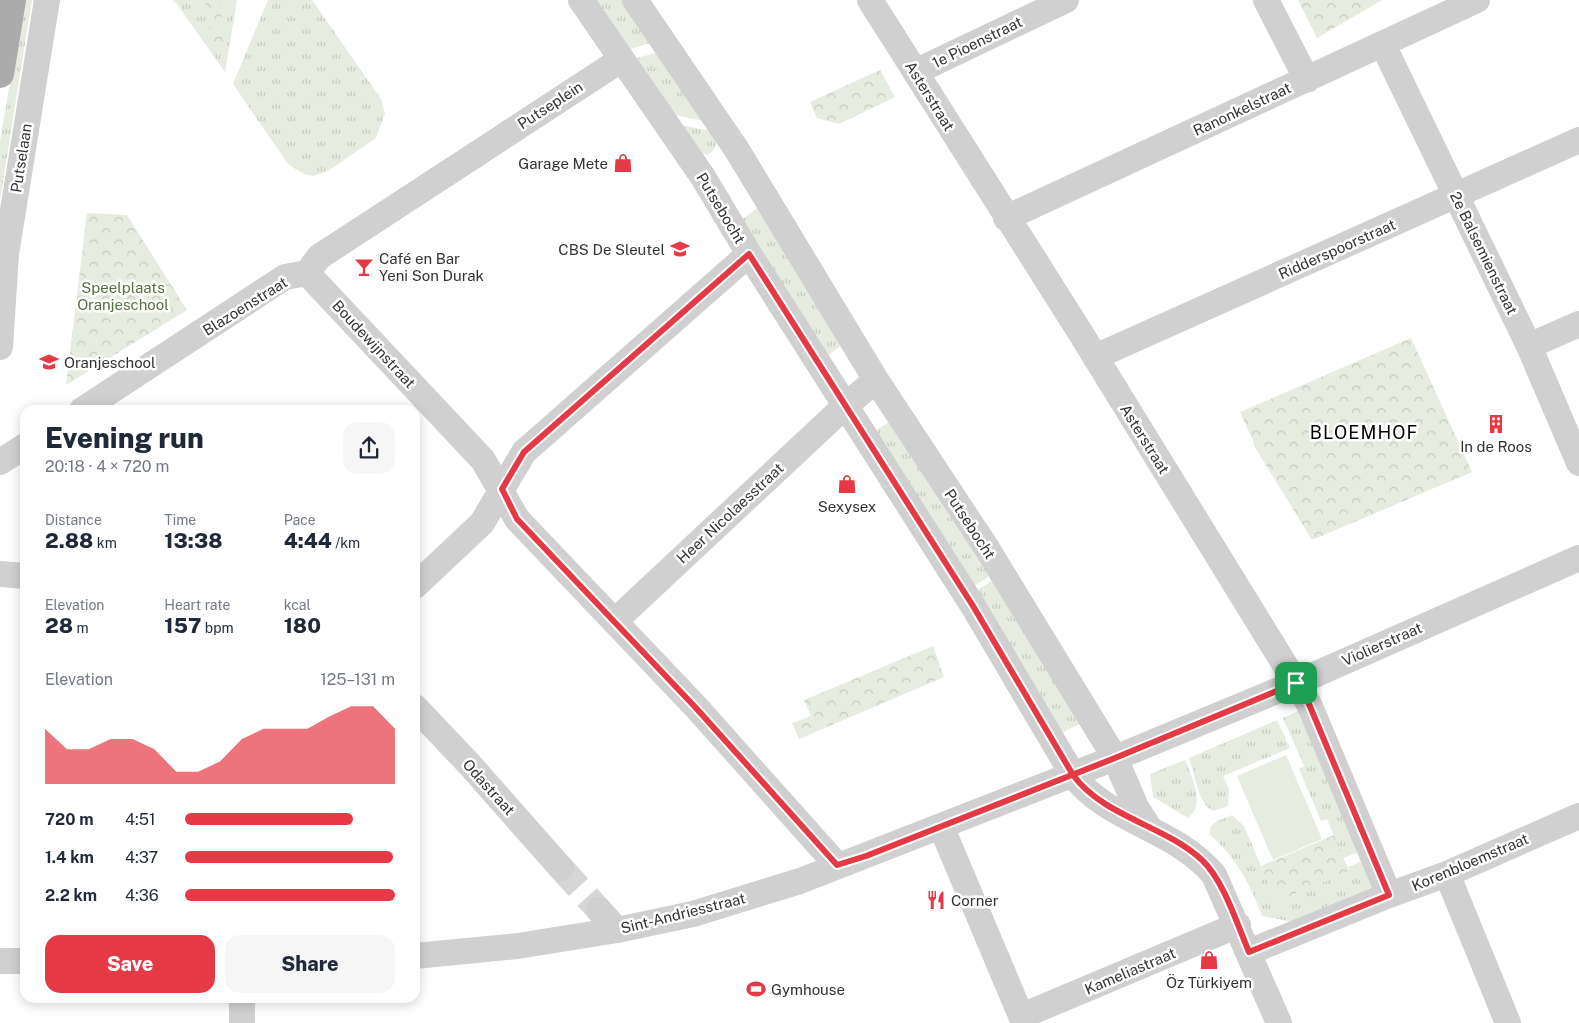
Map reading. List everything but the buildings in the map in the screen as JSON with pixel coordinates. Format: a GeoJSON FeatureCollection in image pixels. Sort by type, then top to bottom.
{"type":"FeatureCollection","features":[{"type":"Feature","properties":{"kind":"main road"},"geometry":{"type":"LineString","coordinates":[[0,74],[12,0]]}},
{"type":"Feature","properties":{"kind":"street","name":"Putselaan"},"geometry":{"type":"LineString","coordinates":[[0,347],[6,254],[47,0]]}},
{"type":"Feature","properties":{"kind":"street","name":"Putsebocht"},"geometry":{"type":"LineString","coordinates":[[581,0],[703,177],[749,254],[973,606],[1073,775],[1090,795],[1187,848],[1203,861],[1214,875],[1238,925],[1280,1023]]}},
{"type":"Feature","properties":{"kind":"street","name":"Putsebocht"},"geometry":{"type":"LineString","coordinates":[[635,0],[737,150],[876,380],[988,550],[1115,758],[1136,807],[1148,827]]}},
{"type":"Feature","properties":{"kind":"street","name":"Asterstraat"},"geometry":{"type":"LineString","coordinates":[[870,0],[1095,357],[1309,704],[1389,895]]}},
{"type":"Feature","properties":{"kind":"street","name":"1e Pioenstraat"},"geometry":{"type":"LineString","coordinates":[[915,72],[1066,0]]}},
{"type":"Feature","properties":{"kind":"street"},"geometry":{"type":"LineString","coordinates":[[1266,0],[1306,80]]}},
{"type":"Feature","properties":{"kind":"street","name":"Ranonkelstraat"},"geometry":{"type":"LineString","coordinates":[[1006,218],[1383,45],[1444,7],[1477,0]]}},
{"type":"Feature","properties":{"kind":"street","name":"2e Balsemienstraat"},"geometry":{"type":"LineString","coordinates":[[1383,45],[1529,346],[1579,463]]}},
{"type":"Feature","properties":{"kind":"street","name":"Putseplein"},"geometry":{"type":"LineString","coordinates":[[479,151],[622,59]]}},
{"type":"Feature","properties":{"kind":"street","name":"Ridderspoorstraat"},"geometry":{"type":"LineString","coordinates":[[1095,357],[1579,140]]}},
{"type":"Feature","properties":{"kind":"street"},"geometry":{"type":"LineString","coordinates":[[703,177],[737,150]]}},
{"type":"Feature","properties":{"kind":"street","name":"Blazoenstraat"},"geometry":{"type":"LineString","coordinates":[[90,405],[285,278],[307,273],[319,257],[479,151]]}},
{"type":"Feature","properties":{"kind":"street"},"geometry":{"type":"LineString","coordinates":[[420,581],[482,523],[524,452],[749,254]]}},
{"type":"Feature","properties":{"kind":"street","name":"Boudewijnstraat"},"geometry":{"type":"LineString","coordinates":[[307,273],[483,460],[502,489],[517,519],[703,715],[837,865]]}},
{"type":"Feature","properties":{"kind":"street"},"geometry":{"type":"LineString","coordinates":[[1529,346],[1579,324]]}},
{"type":"Feature","properties":{"kind":"street"},"geometry":{"type":"LineString","coordinates":[[845,406],[876,380]]}},
{"type":"Feature","properties":{"kind":"street","name":"Heer Nicolaesstraat"},"geometry":{"type":"LineString","coordinates":[[615,621],[845,406]]}},
{"type":"Feature","properties":{"kind":"street"},"geometry":{"type":"LineString","coordinates":[[0,462],[20,449]]}},
{"type":"Feature","properties":{"kind":"street","name":"Violierstraat"},"geometry":{"type":"LineString","coordinates":[[941,826],[1073,775],[1296,683],[1579,558]]}},
{"type":"Feature","properties":{"kind":"street"},"geometry":{"type":"LineString","coordinates":[[0,574],[20,576]]}},
{"type":"Feature","properties":{"kind":"street","name":"Odastraat"},"geometry":{"type":"LineString","coordinates":[[420,713],[470,765],[562,868]]}},
{"type":"Feature","properties":{"kind":"street","name":"Korenbloemstraat"},"geometry":{"type":"LineString","coordinates":[[1249,952],[1389,895],[1447,874],[1579,816]]}},
{"type":"Feature","properties":{"kind":"street"},"geometry":{"type":"LineString","coordinates":[[941,826],[1023,1020]]}},
{"type":"Feature","properties":{"kind":"street","name":"Sint-Andriesstraat"},"geometry":{"type":"LineString","coordinates":[[420,956],[518,946],[617,930],[693,914],[800,881],[941,826]]}},
{"type":"Feature","properties":{"kind":"street"},"geometry":{"type":"LineString","coordinates":[[1447,874],[1508,1023]]}},
{"type":"Feature","properties":{"kind":"street"},"geometry":{"type":"LineString","coordinates":[[599,910],[617,930]]}},
{"type":"Feature","properties":{"kind":"street","name":"Kameliastraat"},"geometry":{"type":"LineString","coordinates":[[1023,1020],[1238,925]]}},
{"type":"Feature","properties":{"kind":"street"},"geometry":{"type":"LineString","coordinates":[[0,961],[20,961]]}},
{"type":"Feature","properties":{"kind":"street"},"geometry":{"type":"LineString","coordinates":[[242,1003],[242,1023]]}},
{"type":"Feature","properties":{"kind":"green space"},"geometry":{"type":"Polygon","coordinates":[[[24,0],[32,0],[0,200],[0,141],[24,0]]]}},
{"type":"Feature","properties":{"kind":"green space"},"geometry":{"type":"Polygon","coordinates":[[[173,0],[237,0],[225,72],[177,4],[173,0]]]}},
{"type":"Feature","properties":{"kind":"green space"},"geometry":{"type":"Polygon","coordinates":[[[205,0],[219,0],[225,42],[212,44],[205,0]]]}},
{"type":"Feature","properties":{"kind":"green space"},"geometry":{"type":"Polygon","coordinates":[[[268,0],[312,0],[381,99],[385,113],[376,138],[328,171],[313,176],[304,174],[288,164],[233,84],[268,0]]]}},
{"type":"Feature","properties":{"kind":"green space"},"geometry":{"type":"Polygon","coordinates":[[[591,0],[625,0],[653,42],[625,51],[591,0]]]}},
{"type":"Feature","properties":{"kind":"green space"},"geometry":{"type":"Polygon","coordinates":[[[1298,0],[1382,0],[1317,38],[1298,0]]]}},
{"type":"Feature","properties":{"kind":"green space"},"geometry":{"type":"Polygon","coordinates":[[[660,52],[708,122],[672,114],[633,59],[660,52]]]}},
{"type":"Feature","properties":{"kind":"green space"},"geometry":{"type":"Polygon","coordinates":[[[880,70],[895,97],[839,124],[817,118],[810,102],[880,70]]]}},
{"type":"Feature","properties":{"kind":"green space"},"geometry":{"type":"Polygon","coordinates":[[[680,125],[715,132],[716,142],[713,151],[707,155],[699,152],[680,125]]]}},
{"type":"Feature","properties":{"kind":"green space"},"geometry":{"type":"Polygon","coordinates":[[[763,204],[846,342],[826,357],[740,221],[763,204]]]}},
{"type":"Feature","properties":{"kind":"green space","name":"Speelplaats Oranjeschool"},"geometry":{"type":"Polygon","coordinates":[[[87,213],[127,215],[187,310],[66,385],[87,213]]]}},
{"type":"Feature","properties":{"kind":"green space"},"geometry":{"type":"Polygon","coordinates":[[[1411,338],[1472,472],[1312,540],[1253,444],[1240,412],[1411,338]]]}},
{"type":"Feature","properties":{"kind":"green space"},"geometry":{"type":"Polygon","coordinates":[[[892,420],[990,571],[988,577],[973,587],[875,431],[892,420]]]}},
{"type":"Feature","properties":{"kind":"green space"},"geometry":{"type":"Polygon","coordinates":[[[992,581],[1082,723],[1063,732],[1057,730],[976,591],[992,581]]]}},
{"type":"Feature","properties":{"kind":"green space"},"geometry":{"type":"Polygon","coordinates":[[[933,646],[944,677],[799,739],[792,723],[811,716],[804,700],[933,646]]]}},
{"type":"Feature","properties":{"kind":"green space"},"geometry":{"type":"Polygon","coordinates":[[[1298,711],[1359,852],[1343,858],[1327,819],[1321,821],[1299,769],[1304,766],[1283,718],[1298,711]]]}},
{"type":"Feature","properties":{"kind":"green space"},"geometry":{"type":"Polygon","coordinates":[[[1277,720],[1290,748],[1223,776],[1229,789],[1228,806],[1213,811],[1200,795],[1189,758],[1277,720]]]}},
{"type":"Feature","properties":{"kind":"green space"},"geometry":{"type":"Polygon","coordinates":[[[1286,755],[1322,839],[1273,860],[1237,776],[1286,755]]]}},
{"type":"Feature","properties":{"kind":"green space"},"geometry":{"type":"Polygon","coordinates":[[[1185,760],[1194,782],[1197,798],[1196,806],[1188,818],[1153,797],[1150,774],[1185,760]]]}},
{"type":"Feature","properties":{"kind":"green space"},"geometry":{"type":"Polygon","coordinates":[[[1232,815],[1244,826],[1276,902],[1349,871],[1348,867],[1362,861],[1374,888],[1293,922],[1262,916],[1253,894],[1235,862],[1210,835],[1211,826],[1217,821],[1232,815]]]}},
{"type":"Feature","properties":{"kind":"green space"},"geometry":{"type":"Polygon","coordinates":[[[1334,835],[1349,871],[1276,902],[1261,866],[1334,835]]]}},
{"type":"Feature","properties":{"kind":"tunnel"},"geometry":{"type":"LineString","coordinates":[[561,868],[599,910]]}},
{"type":"Feature","properties":{"kind":"place","name":"Garage Mete"},"geometry":{"type":"Point","coordinates":[623,163]}},
{"type":"Feature","properties":{"kind":"place","name":"CBS De Sleutel"},"geometry":{"type":"Point","coordinates":[680,249]}},
{"type":"Feature","properties":{"kind":"place","name":"Café en Bar Yeni Son Durak"},"geometry":{"type":"Point","coordinates":[364,267]}},
{"type":"Feature","properties":{"kind":"place","name":"Oranjeschool"},"geometry":{"type":"Point","coordinates":[49,362]}},
{"type":"Feature","properties":{"kind":"place","name":"In de Roos"},"geometry":{"type":"Point","coordinates":[1496,424]}},
{"type":"Feature","properties":{"kind":"place","name":"Sexysex"},"geometry":{"type":"Point","coordinates":[847,484]}},
{"type":"Feature","properties":{"kind":"place","name":"Corner"},"geometry":{"type":"Point","coordinates":[936,900]}},
{"type":"Feature","properties":{"kind":"place","name":"Öz Türkiyem"},"geometry":{"type":"Point","coordinates":[1209,960]}},
{"type":"Feature","properties":{"kind":"place","name":"Gymhouse"},"geometry":{"type":"Point","coordinates":[756,989]}},
{"type":"Feature","properties":{"kind":"district","name":"BLOEMHOF"},"geometry":{"type":"Point","coordinates":[1364,432]}},
{"type":"Feature","properties":{"kind":"route"},"geometry":{"type":"LineString","coordinates":[[1296,683],[1073,775],[866,856],[837,865],[696,708],[517,519],[502,489],[524,452],[749,254],[973,606],[1073,775],[1090,795],[1187,848],[1203,861],[1214,875],[1249,952],[1389,895],[1309,704],[1296,683]]}}]}
